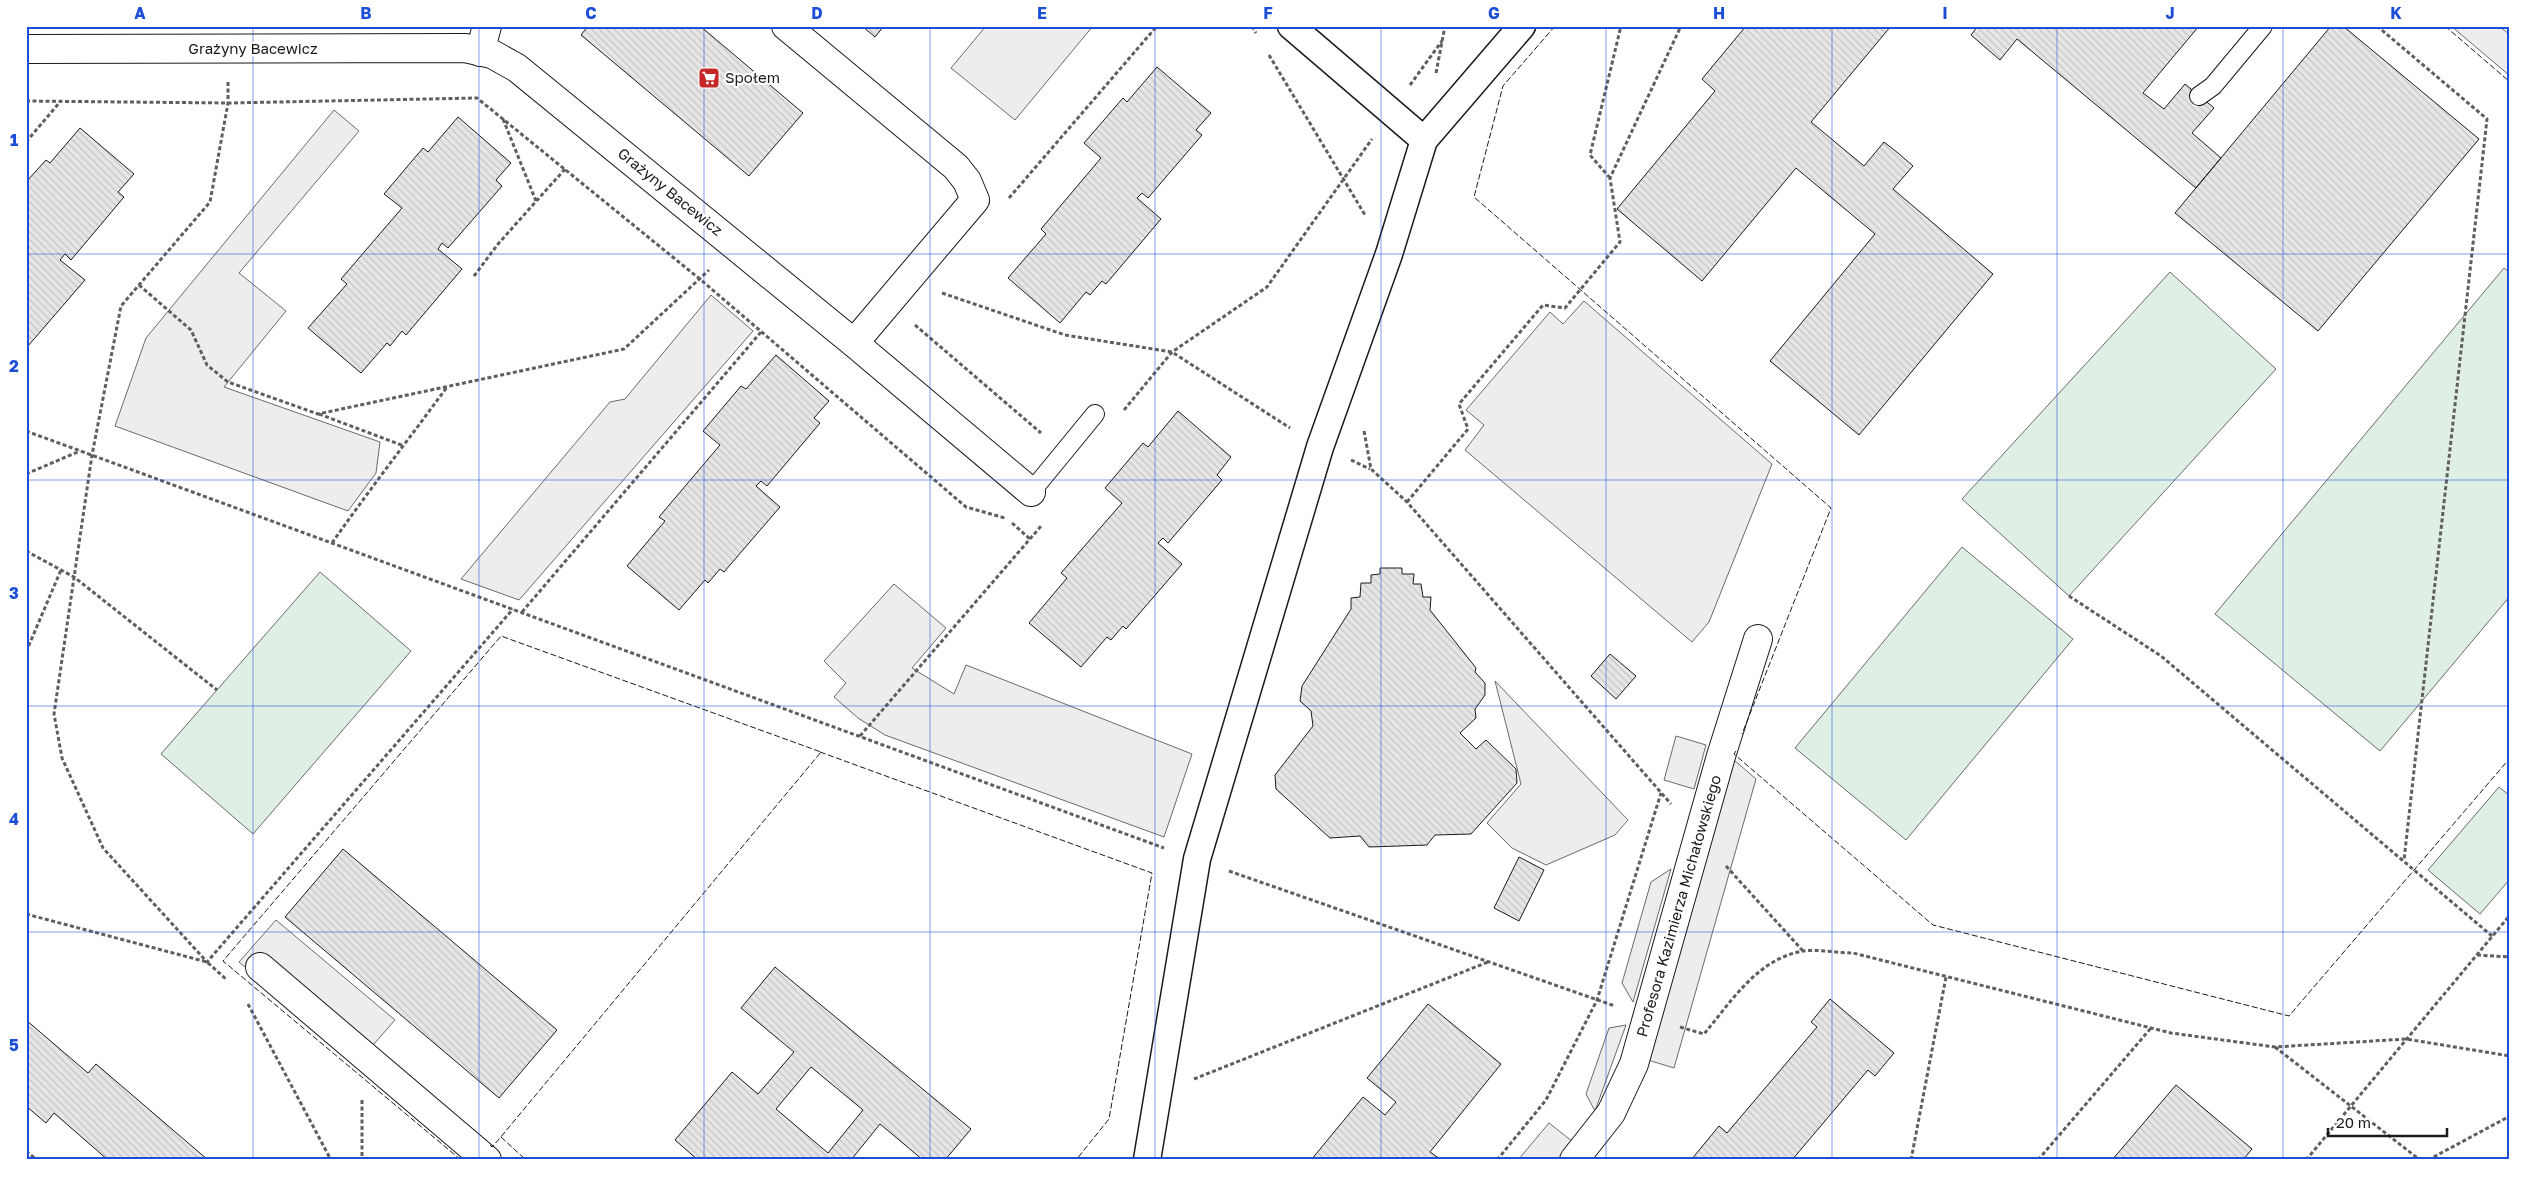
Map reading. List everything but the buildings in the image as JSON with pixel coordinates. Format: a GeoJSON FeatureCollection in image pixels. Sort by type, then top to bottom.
{"type":"FeatureCollection","features":[{"type":"Feature","properties":{"kind":"street"},"geometry":{"type":"LineString","coordinates":[[786,26],[956,167],[967,181],[975,200],[854,343]]}},
{"type":"Feature","properties":{"kind":"street"},"geometry":{"type":"LineString","coordinates":[[1291,26],[1424,140]]}},
{"type":"Feature","properties":{"kind":"street"},"geometry":{"type":"LineString","coordinates":[[1147,1160],[1197,860],[1320,447],[1389,254],[1424,140],[1522,26]]}},
{"type":"Feature","properties":{"kind":"street","name":"Grażyny Bacewicz"},"geometry":{"type":"LineString","coordinates":[[26,49],[465,48],[483,39],[492,54],[518,68],[854,343],[1031,492]]}},
{"type":"Feature","properties":{"kind":"street","name":"Profesora Kazimierza Michałowskiego"},"geometry":{"type":"LineString","coordinates":[[1574,1160],[1611,1113],[1634,1064],[1720,756],[1758,639]]}},
{"type":"Feature","properties":{"kind":"street"},"geometry":{"type":"LineString","coordinates":[[260,967],[487,1160]]}},
{"type":"Feature","properties":{"kind":"lane"},"geometry":{"type":"LineString","coordinates":[[2199,96],[2213,86],[2263,26]]}},
{"type":"Feature","properties":{"kind":"lane"},"geometry":{"type":"LineString","coordinates":[[1031,492],[1095,414]]}},
{"type":"Feature","properties":{"kind":"path"},"geometry":{"type":"LineString","coordinates":[[1008,199],[1157,26]]}},
{"type":"Feature","properties":{"kind":"path"},"geometry":{"type":"LineString","coordinates":[[1252,26],[1257,35]]}},
{"type":"Feature","properties":{"kind":"path"},"geometry":{"type":"LineString","coordinates":[[1407,502],[1468,429],[1459,404],[1543,305],[1565,308],[1620,242],[1610,178],[1590,155],[1621,26]]}},
{"type":"Feature","properties":{"kind":"path"},"geometry":{"type":"LineString","coordinates":[[1610,178],[1681,26]]}},
{"type":"Feature","properties":{"kind":"path"},"geometry":{"type":"LineString","coordinates":[[2377,26],[2487,119],[2404,860]]}},
{"type":"Feature","properties":{"kind":"path"},"geometry":{"type":"LineString","coordinates":[[1122,412],[1172,352],[1266,287],[1442,41]]}},
{"type":"Feature","properties":{"kind":"path"},"geometry":{"type":"LineString","coordinates":[[228,49],[228,103],[210,202],[120,306],[92,455],[54,714],[62,758],[104,848],[207,962],[228,981]]}},
{"type":"Feature","properties":{"kind":"path"},"geometry":{"type":"LineString","coordinates":[[1267,52],[1389,254]]}},
{"type":"Feature","properties":{"kind":"path"},"geometry":{"type":"LineString","coordinates":[[26,102],[228,103],[477,98],[700,280],[966,507],[1008,519],[1030,539]]}},
{"type":"Feature","properties":{"kind":"path"},"geometry":{"type":"LineString","coordinates":[[26,142],[60,102]]}},
{"type":"Feature","properties":{"kind":"path"},"geometry":{"type":"LineString","coordinates":[[502,118],[536,202]]}},
{"type":"Feature","properties":{"kind":"path"},"geometry":{"type":"LineString","coordinates":[[474,276],[498,244],[565,169]]}},
{"type":"Feature","properties":{"kind":"path"},"geometry":{"type":"LineString","coordinates":[[318,414],[624,349],[700,280],[733,243]]}},
{"type":"Feature","properties":{"kind":"path"},"geometry":{"type":"LineString","coordinates":[[139,285],[192,330],[207,365],[228,382],[404,446]]}},
{"type":"Feature","properties":{"kind":"path"},"geometry":{"type":"LineString","coordinates":[[939,292],[1065,335],[1172,352],[1320,447],[1371,469],[1407,502],[1698,835],[1803,951]]}},
{"type":"Feature","properties":{"kind":"path"},"geometry":{"type":"LineString","coordinates":[[914,324],[1064,452]]}},
{"type":"Feature","properties":{"kind":"path"},"geometry":{"type":"LineString","coordinates":[[522,612],[761,332]]}},
{"type":"Feature","properties":{"kind":"path"},"geometry":{"type":"LineString","coordinates":[[332,543],[377,478],[404,446],[447,387]]}},
{"type":"Feature","properties":{"kind":"path"},"geometry":{"type":"LineString","coordinates":[[1363,424],[1371,469]]}},
{"type":"Feature","properties":{"kind":"path"},"geometry":{"type":"LineString","coordinates":[[26,431],[1197,860],[1597,1000],[1704,1034],[1753,975],[1781,958],[1803,951],[1853,953],[2171,1033],[2274,1047],[2406,1039],[2510,1056]]}},
{"type":"Feature","properties":{"kind":"path"},"geometry":{"type":"LineString","coordinates":[[26,474],[80,451]]}},
{"type":"Feature","properties":{"kind":"path"},"geometry":{"type":"LineString","coordinates":[[860,736],[1048,518]]}},
{"type":"Feature","properties":{"kind":"path"},"geometry":{"type":"LineString","coordinates":[[26,551],[74,577],[218,690]]}},
{"type":"Feature","properties":{"kind":"path"},"geometry":{"type":"LineString","coordinates":[[26,652],[61,570]]}},
{"type":"Feature","properties":{"kind":"path"},"geometry":{"type":"LineString","coordinates":[[2069,596],[2160,656],[2492,936]]}},
{"type":"Feature","properties":{"kind":"path"},"geometry":{"type":"LineString","coordinates":[[207,962],[513,609]]}},
{"type":"Feature","properties":{"kind":"path"},"geometry":{"type":"LineString","coordinates":[[1497,1160],[1546,1100],[1597,1000],[1661,792]]}},
{"type":"Feature","properties":{"kind":"path"},"geometry":{"type":"LineString","coordinates":[[26,914],[207,962]]}},
{"type":"Feature","properties":{"kind":"path"},"geometry":{"type":"LineString","coordinates":[[2306,1160],[2510,915]]}},
{"type":"Feature","properties":{"kind":"path"},"geometry":{"type":"LineString","coordinates":[[2477,955],[2510,957]]}},
{"type":"Feature","properties":{"kind":"path"},"geometry":{"type":"LineString","coordinates":[[1158,1093],[1489,962]]}},
{"type":"Feature","properties":{"kind":"path"},"geometry":{"type":"LineString","coordinates":[[1911,1160],[1946,976]]}},
{"type":"Feature","properties":{"kind":"path"},"geometry":{"type":"LineString","coordinates":[[247,1003],[331,1160]]}},
{"type":"Feature","properties":{"kind":"path"},"geometry":{"type":"LineString","coordinates":[[2038,1160],[2151,1028]]}},
{"type":"Feature","properties":{"kind":"path"},"geometry":{"type":"LineString","coordinates":[[2274,1047],[2420,1160]]}},
{"type":"Feature","properties":{"kind":"path"},"geometry":{"type":"LineString","coordinates":[[362,1095],[362,1160]]}},
{"type":"Feature","properties":{"kind":"path"},"geometry":{"type":"LineString","coordinates":[[2428,1160],[2510,1116]]}},
{"type":"Feature","properties":{"kind":"path"},"geometry":{"type":"LineString","coordinates":[[26,1151],[37,1160]]}},
{"type":"Feature","properties":{"kind":"green space"},"geometry":{"type":"Polygon","coordinates":[[[2504,268],[2510,273],[2510,596],[2380,751],[2215,614],[2504,268]]]}},
{"type":"Feature","properties":{"kind":"green space"},"geometry":{"type":"Polygon","coordinates":[[[2170,272],[2276,369],[2069,596],[1962,499],[2170,272]]]}},
{"type":"Feature","properties":{"kind":"green space"},"geometry":{"type":"Polygon","coordinates":[[[1962,547],[2073,639],[1906,840],[1795,748],[1962,547]]]}},
{"type":"Feature","properties":{"kind":"green space"},"geometry":{"type":"Polygon","coordinates":[[[320,572],[411,651],[253,834],[161,754],[320,572]]]}},
{"type":"Feature","properties":{"kind":"green space"},"geometry":{"type":"Polygon","coordinates":[[[2499,787],[2510,796],[2510,879],[2480,914],[2428,870],[2499,787]]]}},
{"type":"Feature","properties":{"kind":"shaded area"},"geometry":{"type":"Polygon","coordinates":[[[986,26],[1093,26],[1015,120],[951,68],[986,26]]]}},
{"type":"Feature","properties":{"kind":"shaded area"},"geometry":{"type":"Polygon","coordinates":[[[2451,26],[2499,26],[2510,35],[2510,76],[2451,26]]]}},
{"type":"Feature","properties":{"kind":"shaded area"},"geometry":{"type":"Polygon","coordinates":[[[334,110],[359,131],[239,273],[286,311],[224,387],[380,442],[376,473],[348,511],[115,426],[146,338],[334,110]]]}},
{"type":"Feature","properties":{"kind":"shaded area"},"geometry":{"type":"Polygon","coordinates":[[[711,295],[753,331],[519,600],[461,579],[610,402],[625,399],[711,295]]]}},
{"type":"Feature","properties":{"kind":"shaded area"},"geometry":{"type":"Polygon","coordinates":[[[1584,301],[1772,464],[1709,622],[1692,642],[1465,450],[1484,425],[1466,410],[1550,312],[1563,324],[1584,301]]]}},
{"type":"Feature","properties":{"kind":"shaded area"},"geometry":{"type":"Polygon","coordinates":[[[894,584],[946,628],[912,668],[954,694],[966,665],[1192,754],[1164,837],[885,735],[858,718],[834,697],[846,683],[824,661],[894,584]]]}},
{"type":"Feature","properties":{"kind":"shaded area"},"geometry":{"type":"Polygon","coordinates":[[[1495,681],[1628,820],[1615,835],[1546,865],[1512,848],[1487,823],[1521,784],[1495,681]]]}},
{"type":"Feature","properties":{"kind":"shaded area"},"geometry":{"type":"Polygon","coordinates":[[[1676,736],[1706,745],[1694,789],[1664,780],[1676,736]]]}},
{"type":"Feature","properties":{"kind":"shaded area"},"geometry":{"type":"Polygon","coordinates":[[[1734,760],[1756,779],[1674,1068],[1648,1060],[1734,760]]]}},
{"type":"Feature","properties":{"kind":"shaded area"},"geometry":{"type":"Polygon","coordinates":[[[1671,869],[1633,1002],[1622,983],[1651,882],[1671,869]]]}},
{"type":"Feature","properties":{"kind":"shaded area"},"geometry":{"type":"Polygon","coordinates":[[[276,920],[395,1020],[359,1061],[239,962],[276,920]]]}},
{"type":"Feature","properties":{"kind":"shaded area"},"geometry":{"type":"Polygon","coordinates":[[[1626,1025],[1595,1111],[1586,1094],[1609,1028],[1626,1025]]]}},
{"type":"Feature","properties":{"kind":"shaded area"},"geometry":{"type":"Polygon","coordinates":[[[1549,1123],[1573,1142],[1558,1160],[1518,1160],[1549,1123]]]}},
{"type":"Feature","properties":{"kind":"fence"},"geometry":{"type":"LineString","coordinates":[[1555,26],[1503,86],[1474,197],[1831,508],[1742,734]]}},
{"type":"Feature","properties":{"kind":"fence"},"geometry":{"type":"LineString","coordinates":[[2445,26],[2510,82]]}},
{"type":"Feature","properties":{"kind":"fence"},"geometry":{"type":"LineString","coordinates":[[461,1160],[223,961],[501,636],[821,752],[500,1138],[492,1147],[490,1145]]}},
{"type":"Feature","properties":{"kind":"fence"},"geometry":{"type":"LineString","coordinates":[[1736,751],[1734,754],[1933,925],[2289,1016],[2510,758]]}},
{"type":"Feature","properties":{"kind":"fence"},"geometry":{"type":"LineString","coordinates":[[820,752],[1152,873],[1109,1119],[1076,1160]]}},
{"type":"Feature","properties":{"kind":"fence"},"geometry":{"type":"LineString","coordinates":[[501,1137],[526,1160]]}},
{"type":"Feature","properties":{"kind":"place","name":"Społem"},"geometry":{"type":"Point","coordinates":[709,78]}}]}
